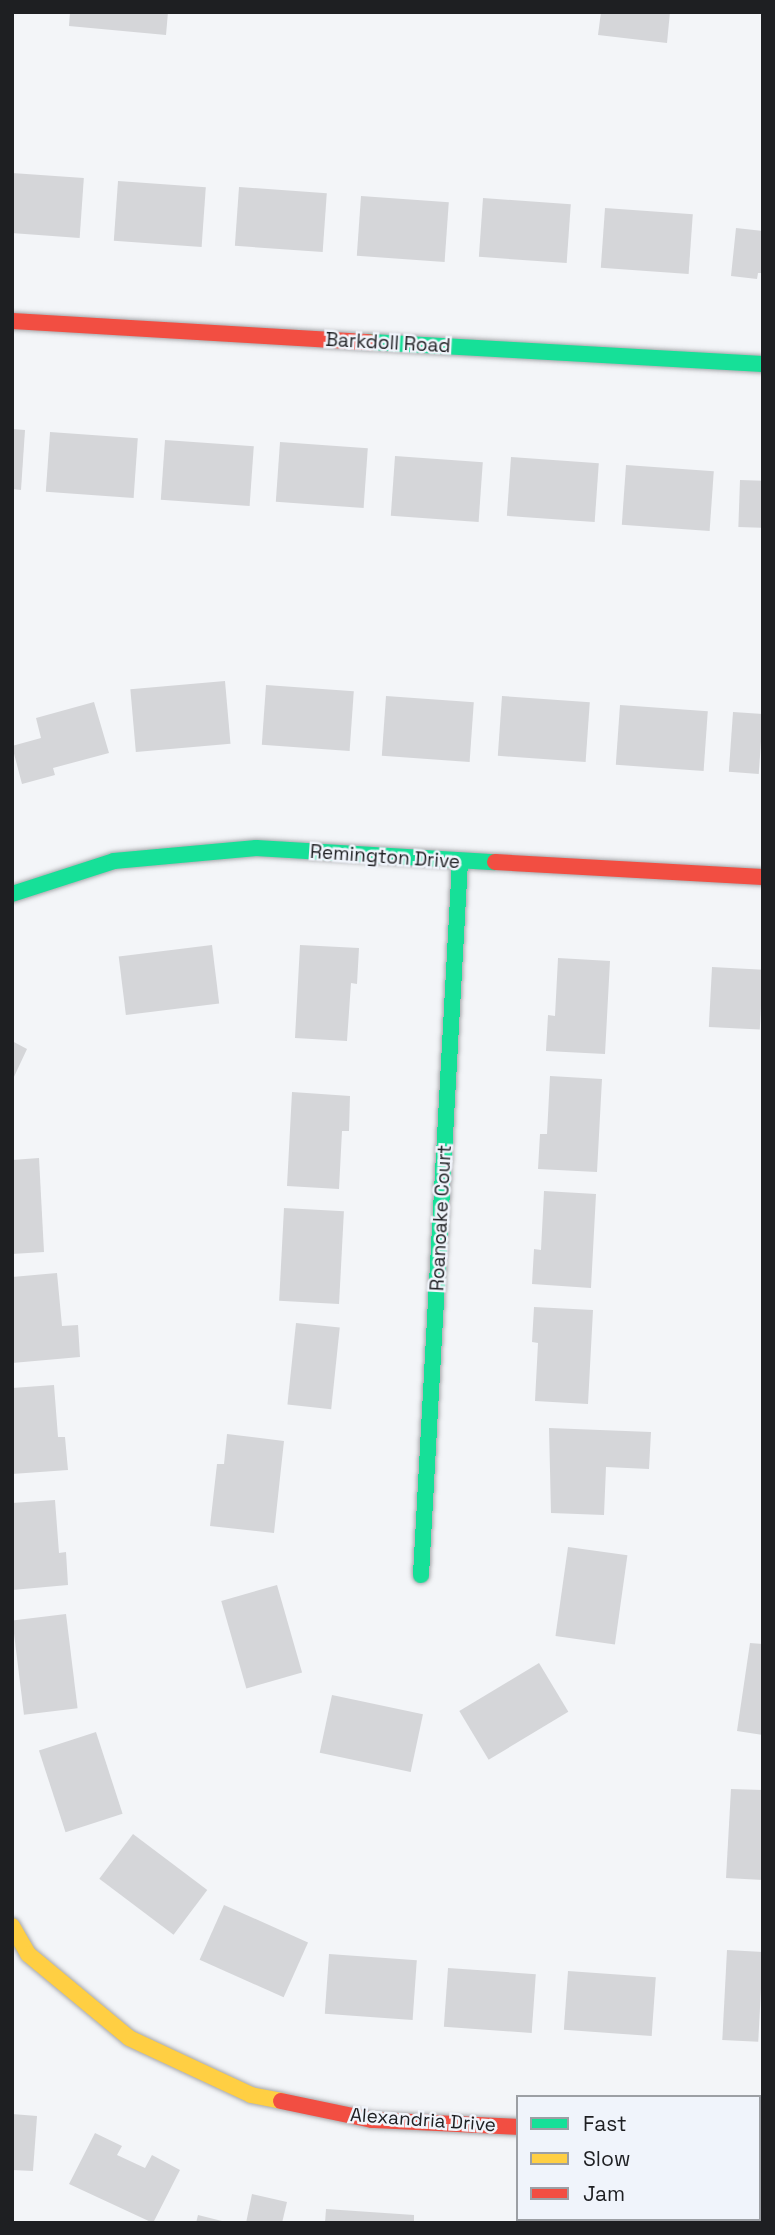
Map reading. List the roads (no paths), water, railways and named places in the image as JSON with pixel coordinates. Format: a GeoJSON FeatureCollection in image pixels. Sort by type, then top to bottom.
{"type":"FeatureCollection","features":[{"type":"Feature","properties":{"kind":"street","name":"Barkdoll Road"},"geometry":{"type":"LineString","coordinates":[[12,321],[763,364]]}},
{"type":"Feature","properties":{"kind":"street","name":"Remington Drive"},"geometry":{"type":"LineString","coordinates":[[12,894],[114,861],[256,848],[460,862],[763,877]]}},
{"type":"Feature","properties":{"kind":"street","name":"Roanoake Court"},"geometry":{"type":"LineString","coordinates":[[421,1575],[460,862]]}},
{"type":"Feature","properties":{"kind":"street","name":"Alexandria Drive"},"geometry":{"type":"LineString","coordinates":[[12,1926],[20,1959],[129,2038],[251,2095],[372,2120],[516,2127]]}}]}
